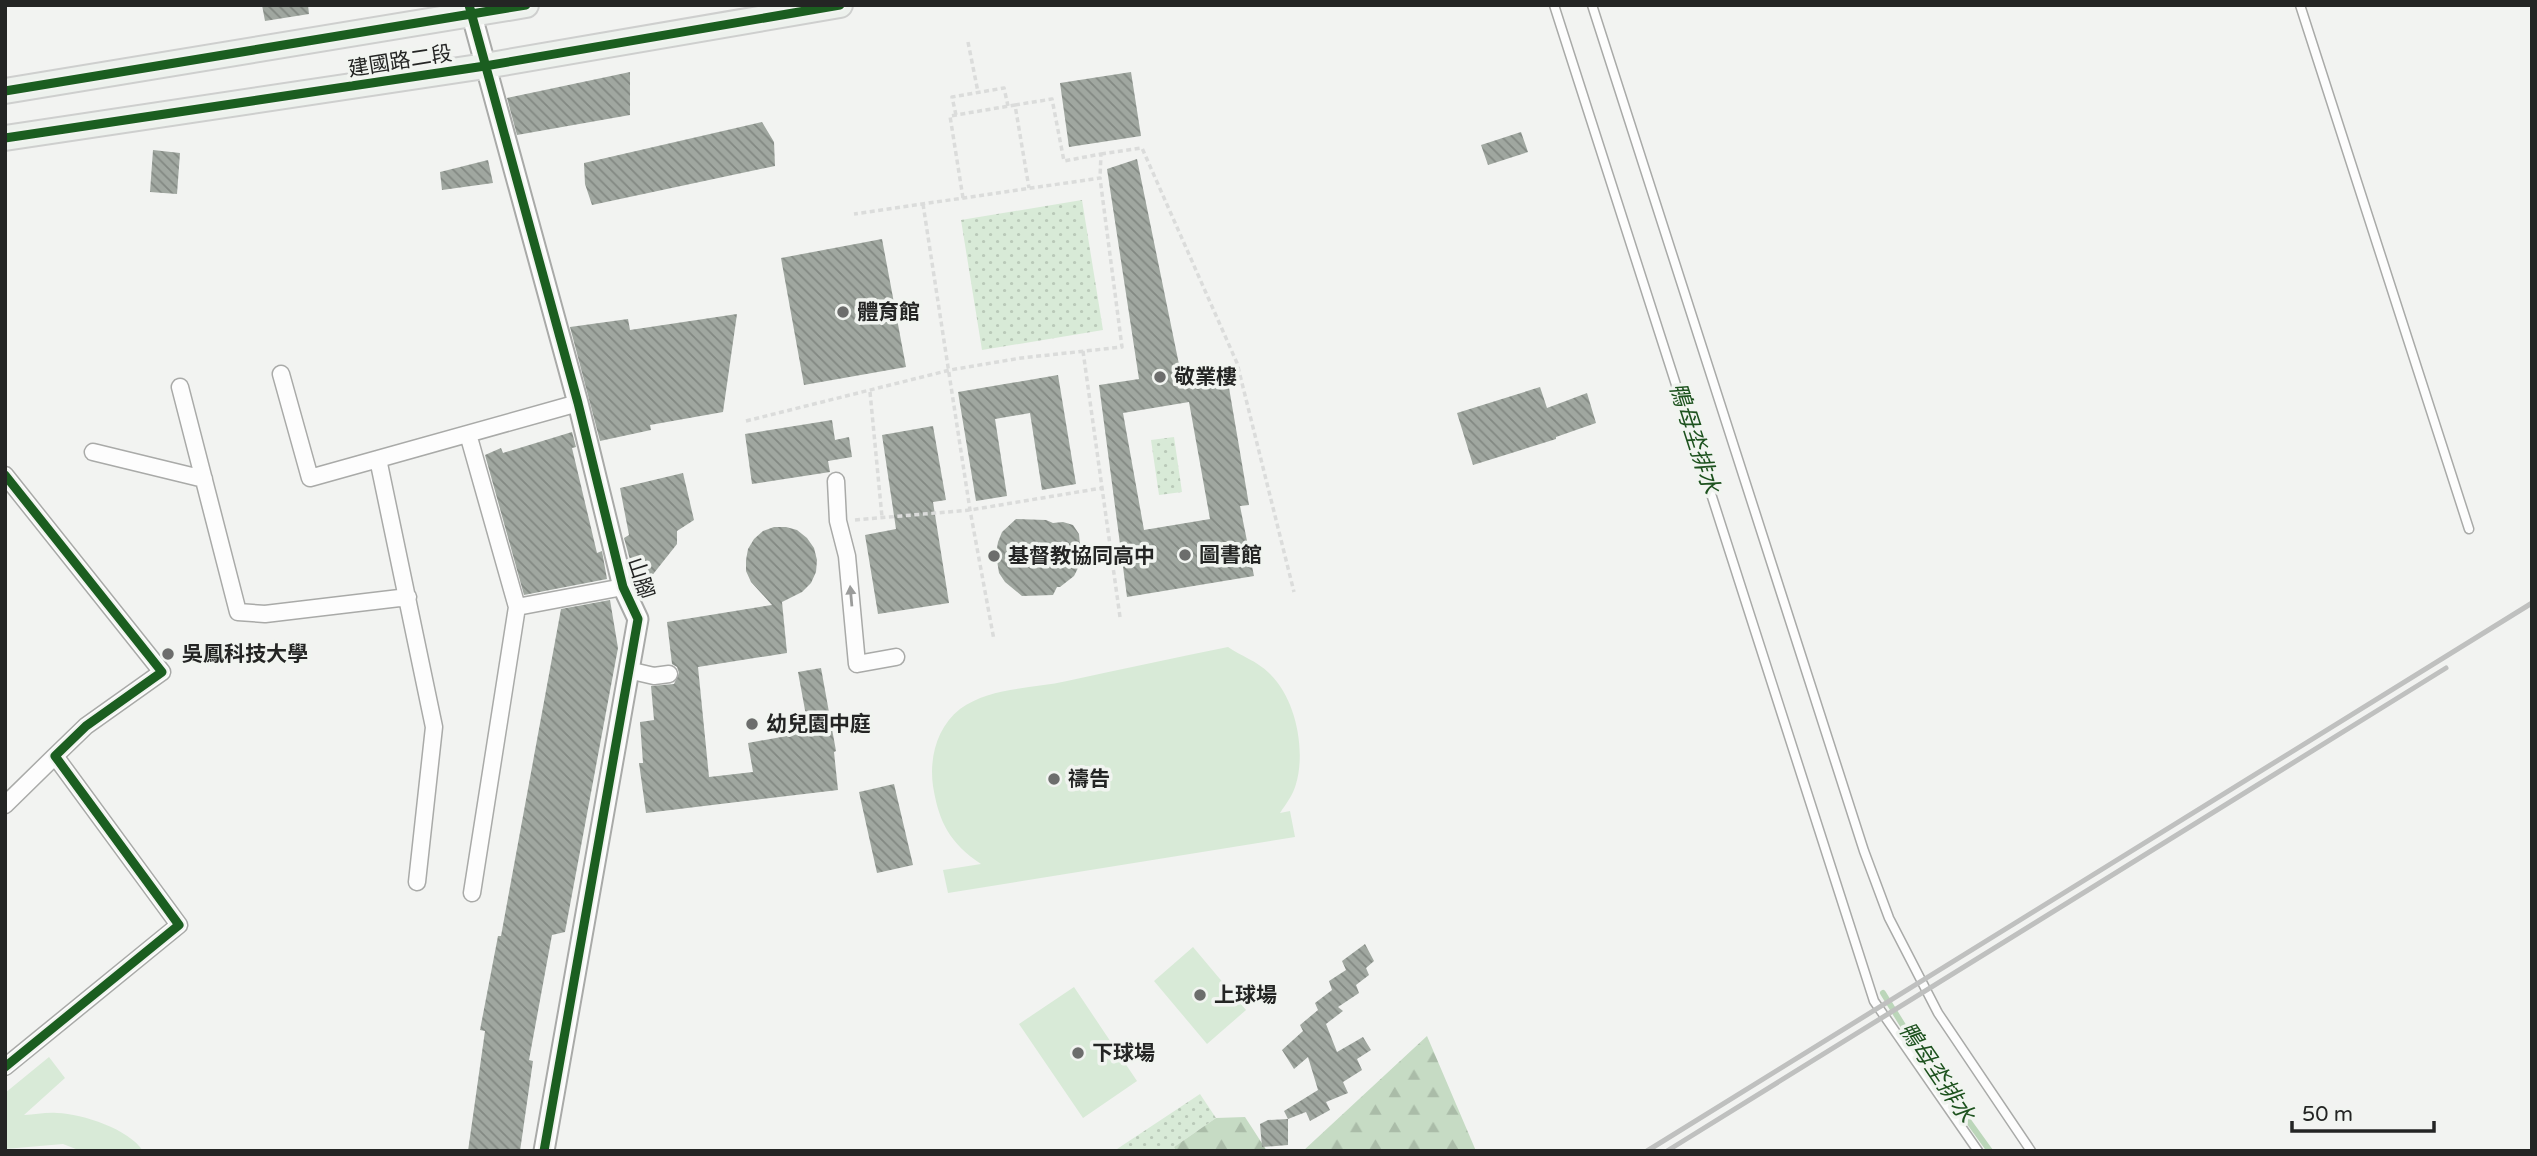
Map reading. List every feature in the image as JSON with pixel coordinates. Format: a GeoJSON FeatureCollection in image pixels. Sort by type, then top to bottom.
{"type":"FeatureCollection","features":[{"type":"Feature","properties":{"kind":"main road","name":"建國路二段"},"geometry":{"type":"LineString","coordinates":[[5,91],[470,9],[526,5]]}},
{"type":"Feature","properties":{"kind":"main road","name":"建國路二段"},"geometry":{"type":"LineString","coordinates":[[5,138],[485,66],[840,5]]}},
{"type":"Feature","properties":{"kind":"street","name":"山腳"},"geometry":{"type":"LineString","coordinates":[[470,9],[578,403],[623,587],[638,619],[544,1151]]}},
{"type":"Feature","properties":{"kind":"street"},"geometry":{"type":"LineString","coordinates":[[281,373],[310,478],[578,403]]}},
{"type":"Feature","properties":{"kind":"street"},"geometry":{"type":"LineString","coordinates":[[180,387],[238,612],[265,614],[408,597]]}},
{"type":"Feature","properties":{"kind":"street"},"geometry":{"type":"LineString","coordinates":[[468,434],[517,607],[472,893]]}},
{"type":"Feature","properties":{"kind":"street"},"geometry":{"type":"LineString","coordinates":[[93,452],[204,479]]}},
{"type":"Feature","properties":{"kind":"street"},"geometry":{"type":"LineString","coordinates":[[378,459],[434,727],[417,881]]}},
{"type":"Feature","properties":{"kind":"street"},"geometry":{"type":"LineString","coordinates":[[5,805],[86,726],[162,672],[7,480]]}},
{"type":"Feature","properties":{"kind":"street"},"geometry":{"type":"LineString","coordinates":[[836,481],[838,521],[847,555],[857,664],[897,657]]}},
{"type":"Feature","properties":{"kind":"street"},"geometry":{"type":"LineString","coordinates":[[517,607],[623,587]]}},
{"type":"Feature","properties":{"kind":"street"},"geometry":{"type":"LineString","coordinates":[[628,670],[654,676],[669,674]]}},
{"type":"Feature","properties":{"kind":"street"},"geometry":{"type":"LineString","coordinates":[[5,1067],[179,925],[55,756]]}},
{"type":"Feature","properties":{"kind":"lane"},"geometry":{"type":"LineString","coordinates":[[1554,5],[1874,1001],[1978,1151]]}},
{"type":"Feature","properties":{"kind":"lane"},"geometry":{"type":"LineString","coordinates":[[1592,5],[1864,851],[1889,918],[1938,1013],[2031,1151]]}},
{"type":"Feature","properties":{"kind":"lane"},"geometry":{"type":"LineString","coordinates":[[2300,5],[2469,529]]}},
{"type":"Feature","properties":{"kind":"path"},"geometry":{"type":"LineString","coordinates":[[968,42],[978,92]]}},
{"type":"Feature","properties":{"kind":"path"},"geometry":{"type":"LineString","coordinates":[[956,114],[952,97],[1004,88],[1008,107]]}},
{"type":"Feature","properties":{"kind":"path"},"geometry":{"type":"LineString","coordinates":[[963,198],[950,116],[956,114],[1052,99],[1064,161],[1142,148],[1237,363],[1294,592]]}},
{"type":"Feature","properties":{"kind":"path"},"geometry":{"type":"LineString","coordinates":[[1015,106],[1029,188]]}},
{"type":"Feature","properties":{"kind":"path"},"geometry":{"type":"LineString","coordinates":[[746,421],[950,370],[1021,358],[1122,347],[1100,178],[1101,154]]}},
{"type":"Feature","properties":{"kind":"path"},"geometry":{"type":"LineString","coordinates":[[854,214],[1100,178]]}},
{"type":"Feature","properties":{"kind":"path"},"geometry":{"type":"LineString","coordinates":[[923,204],[994,640]]}},
{"type":"Feature","properties":{"kind":"path"},"geometry":{"type":"LineString","coordinates":[[1083,351],[1121,617]]}},
{"type":"Feature","properties":{"kind":"path"},"geometry":{"type":"LineString","coordinates":[[870,392],[881,517]]}},
{"type":"Feature","properties":{"kind":"path"},"geometry":{"type":"LineString","coordinates":[[838,521],[971,510],[1102,488]]}},
{"type":"Feature","properties":{"kind":"green space"},"geometry":{"type":"Polygon","coordinates":[[[1082,200],[1103,330],[982,350],[961,220],[1082,200]]]}},
{"type":"Feature","properties":{"kind":"green space"},"geometry":{"type":"Polygon","coordinates":[[[1174,437],[1182,492],[1159,495],[1151,440],[1174,437]]]}},
{"type":"Feature","properties":{"kind":"green space"},"geometry":{"type":"Polygon","coordinates":[[[1228,647],[1269,673],[1286,696],[1292,710],[1299,741],[1299,770],[1293,792],[1280,813],[1290,811],[1295,837],[948,893],[943,870],[981,864],[961,848],[948,831],[939,811],[933,786],[932,765],[936,744],[952,716],[984,696],[1228,647]]]}},
{"type":"Feature","properties":{"kind":"green space","name":"上球場"},"geometry":{"type":"Polygon","coordinates":[[[1193,947],[1246,1010],[1207,1044],[1154,981],[1193,947]]]}},
{"type":"Feature","properties":{"kind":"green space","name":"下球場"},"geometry":{"type":"Polygon","coordinates":[[[1074,987],[1137,1081],[1083,1118],[1019,1024],[1074,987]]]}},
{"type":"Feature","properties":{"kind":"green space"},"geometry":{"type":"Polygon","coordinates":[[[1427,1036],[1476,1151],[1303,1151],[1427,1036]]]}},
{"type":"Feature","properties":{"kind":"green space"},"geometry":{"type":"Polygon","coordinates":[[[49,1057],[65,1078],[24,1115],[57,1113],[79,1116],[104,1124],[127,1136],[143,1151],[81,1151],[63,1144],[5,1149],[5,1093],[49,1057]]]}},
{"type":"Feature","properties":{"kind":"green space"},"geometry":{"type":"Polygon","coordinates":[[[1200,1094],[1216,1118],[1174,1147],[1176,1151],[1114,1151],[1200,1094]]]}},
{"type":"Feature","properties":{"kind":"green space"},"geometry":{"type":"Polygon","coordinates":[[[1245,1117],[1267,1151],[1176,1151],[1174,1147],[1216,1118],[1245,1117]]]}},
{"type":"Feature","properties":{"kind":"building"},"geometry":{"type":"Polygon","coordinates":[[[262,5],[308,5],[309,14],[265,21],[262,5]]]}},
{"type":"Feature","properties":{"kind":"building"},"geometry":{"type":"Polygon","coordinates":[[[630,72],[630,115],[517,135],[507,98],[630,72]]]}},
{"type":"Feature","properties":{"kind":"building"},"geometry":{"type":"Polygon","coordinates":[[[1131,72],[1141,136],[1069,147],[1060,83],[1131,72]]]}},
{"type":"Feature","properties":{"kind":"building"},"geometry":{"type":"Polygon","coordinates":[[[762,122],[774,142],[775,166],[592,205],[585,184],[584,163],[762,122]]]}},
{"type":"Feature","properties":{"kind":"building"},"geometry":{"type":"Polygon","coordinates":[[[1521,132],[1528,152],[1488,165],[1481,145],[1521,132]]]}},
{"type":"Feature","properties":{"kind":"building"},"geometry":{"type":"Polygon","coordinates":[[[153,150],[180,153],[177,194],[150,192],[153,150]]]}},
{"type":"Feature","properties":{"kind":"building","name":"敬業樓"},"geometry":{"type":"Polygon","coordinates":[[[1137,159],[1183,384],[1227,376],[1249,505],[1240,506],[1254,576],[1127,597],[1099,385],[1139,379],[1107,169],[1137,159]],[[1189,402],[1123,413],[1144,530],[1210,519],[1189,402]]]}},
{"type":"Feature","properties":{"kind":"building"},"geometry":{"type":"Polygon","coordinates":[[[488,160],[493,183],[442,190],[440,172],[488,160]]]}},
{"type":"Feature","properties":{"kind":"building","name":"體育館"},"geometry":{"type":"Polygon","coordinates":[[[882,239],[906,367],[804,385],[781,258],[882,239]]]}},
{"type":"Feature","properties":{"kind":"building"},"geometry":{"type":"Polygon","coordinates":[[[737,314],[723,412],[650,425],[651,430],[600,441],[570,327],[628,319],[630,330],[737,314]]]}},
{"type":"Feature","properties":{"kind":"building"},"geometry":{"type":"Polygon","coordinates":[[[1058,375],[1076,484],[1042,490],[1030,413],[995,419],[1007,496],[976,501],[958,392],[1058,375]]]}},
{"type":"Feature","properties":{"kind":"building"},"geometry":{"type":"Polygon","coordinates":[[[1540,387],[1547,408],[1587,393],[1596,423],[1556,439],[1473,465],[1457,413],[1540,387]]]}},
{"type":"Feature","properties":{"kind":"building"},"geometry":{"type":"Polygon","coordinates":[[[832,420],[835,440],[849,437],[852,457],[828,461],[830,472],[752,484],[745,434],[832,420]]]}},
{"type":"Feature","properties":{"kind":"building"},"geometry":{"type":"Polygon","coordinates":[[[933,426],[946,500],[933,502],[949,603],[878,614],[865,535],[896,529],[882,435],[933,426]]]}},
{"type":"Feature","properties":{"kind":"building"},"geometry":{"type":"Polygon","coordinates":[[[572,432],[576,447],[572,448],[597,553],[602,551],[607,579],[524,595],[485,455],[501,448],[503,453],[572,432]]]}},
{"type":"Feature","properties":{"kind":"building"},"geometry":{"type":"Polygon","coordinates":[[[683,473],[694,520],[677,531],[677,544],[639,592],[624,538],[629,535],[620,488],[683,473]]]}},
{"type":"Feature","properties":{"kind":"building"},"geometry":{"type":"Polygon","coordinates":[[[1016,519],[1063,522],[1073,525],[1079,534],[1079,566],[1074,576],[1057,587],[1053,595],[1022,596],[1005,582],[999,573],[996,554],[998,542],[1002,532],[1016,519]]]}},
{"type":"Feature","properties":{"kind":"building"},"geometry":{"type":"Polygon","coordinates":[[[774,527],[797,530],[807,538],[814,548],[816,572],[811,583],[802,592],[782,602],[787,653],[698,667],[709,777],[753,772],[748,743],[809,732],[798,672],[821,668],[836,751],[838,790],[646,813],[639,763],[643,763],[640,722],[654,720],[651,686],[674,684],[679,673],[677,667],[672,664],[667,622],[772,605],[751,582],[746,571],[746,560],[754,539],[763,531],[774,527]]]}},
{"type":"Feature","properties":{"kind":"building"},"geometry":{"type":"Polygon","coordinates":[[[610,600],[618,648],[565,932],[552,935],[529,1060],[533,1061],[520,1151],[468,1151],[485,1031],[480,1030],[498,936],[501,936],[561,609],[610,600]]]}},
{"type":"Feature","properties":{"kind":"building"},"geometry":{"type":"Polygon","coordinates":[[[894,784],[913,865],[877,873],[859,792],[894,784]]]}},
{"type":"Feature","properties":{"kind":"building"},"geometry":{"type":"Polygon","coordinates":[[[1365,944],[1374,961],[1366,968],[1369,975],[1356,985],[1359,993],[1338,1007],[1343,1011],[1326,1024],[1337,1052],[1363,1037],[1371,1050],[1357,1059],[1362,1070],[1343,1082],[1348,1093],[1326,1102],[1330,1110],[1310,1121],[1306,1112],[1288,1119],[1284,1111],[1318,1090],[1308,1057],[1294,1069],[1282,1050],[1303,1031],[1300,1025],[1318,1010],[1315,1003],[1332,990],[1329,981],[1346,970],[1342,961],[1365,944]]]}},
{"type":"Feature","properties":{"kind":"building"},"geometry":{"type":"Polygon","coordinates":[[[1288,1119],[1288,1145],[1262,1147],[1260,1124],[1268,1120],[1288,1119]]]}},
{"type":"Feature","properties":{"kind":"waterway","name":"鴨母坔排水"},"geometry":{"type":"LineString","coordinates":[[1883,993],[1923,1058],[1990,1151]]}},
{"type":"Feature","properties":{"kind":"railway"},"geometry":{"type":"LineString","coordinates":[[1647,1151],[2532,603]]}},
{"type":"Feature","properties":{"kind":"railway"},"geometry":{"type":"LineString","coordinates":[[1667,1151],[2446,668]]}},
{"type":"Feature","properties":{"kind":"cycle path"},"geometry":{"type":"LineString","coordinates":[[469,5],[578,403],[623,587],[638,619],[544,1151]]}},
{"type":"Feature","properties":{"kind":"cycle path"},"geometry":{"type":"LineString","coordinates":[[5,91],[526,5]]}},
{"type":"Feature","properties":{"kind":"cycle path"},"geometry":{"type":"LineString","coordinates":[[5,138],[485,66],[840,5]]}},
{"type":"Feature","properties":{"kind":"cycle path"},"geometry":{"type":"LineString","coordinates":[[5,475],[162,672],[86,726],[55,756],[179,925],[5,1067]]}},
{"type":"Feature","properties":{"kind":"place","name":"體育館"},"geometry":{"type":"Point","coordinates":[843,312]}},
{"type":"Feature","properties":{"kind":"place","name":"敬業樓"},"geometry":{"type":"Point","coordinates":[1160,377]}},
{"type":"Feature","properties":{"kind":"place","name":"圖書館"},"geometry":{"type":"Point","coordinates":[1185,555]}},
{"type":"Feature","properties":{"kind":"place","name":"基督教協同高中"},"geometry":{"type":"Point","coordinates":[994,556]}},
{"type":"Feature","properties":{"kind":"place","name":"吳鳳科技大學"},"geometry":{"type":"Point","coordinates":[168,654]}},
{"type":"Feature","properties":{"kind":"place","name":"幼兒園中庭"},"geometry":{"type":"Point","coordinates":[752,724]}},
{"type":"Feature","properties":{"kind":"place","name":"禱告"},"geometry":{"type":"Point","coordinates":[1054,779]}},
{"type":"Feature","properties":{"kind":"place","name":"上球場"},"geometry":{"type":"Point","coordinates":[1200,995]}},
{"type":"Feature","properties":{"kind":"place","name":"下球場"},"geometry":{"type":"Point","coordinates":[1078,1053]}}]}
